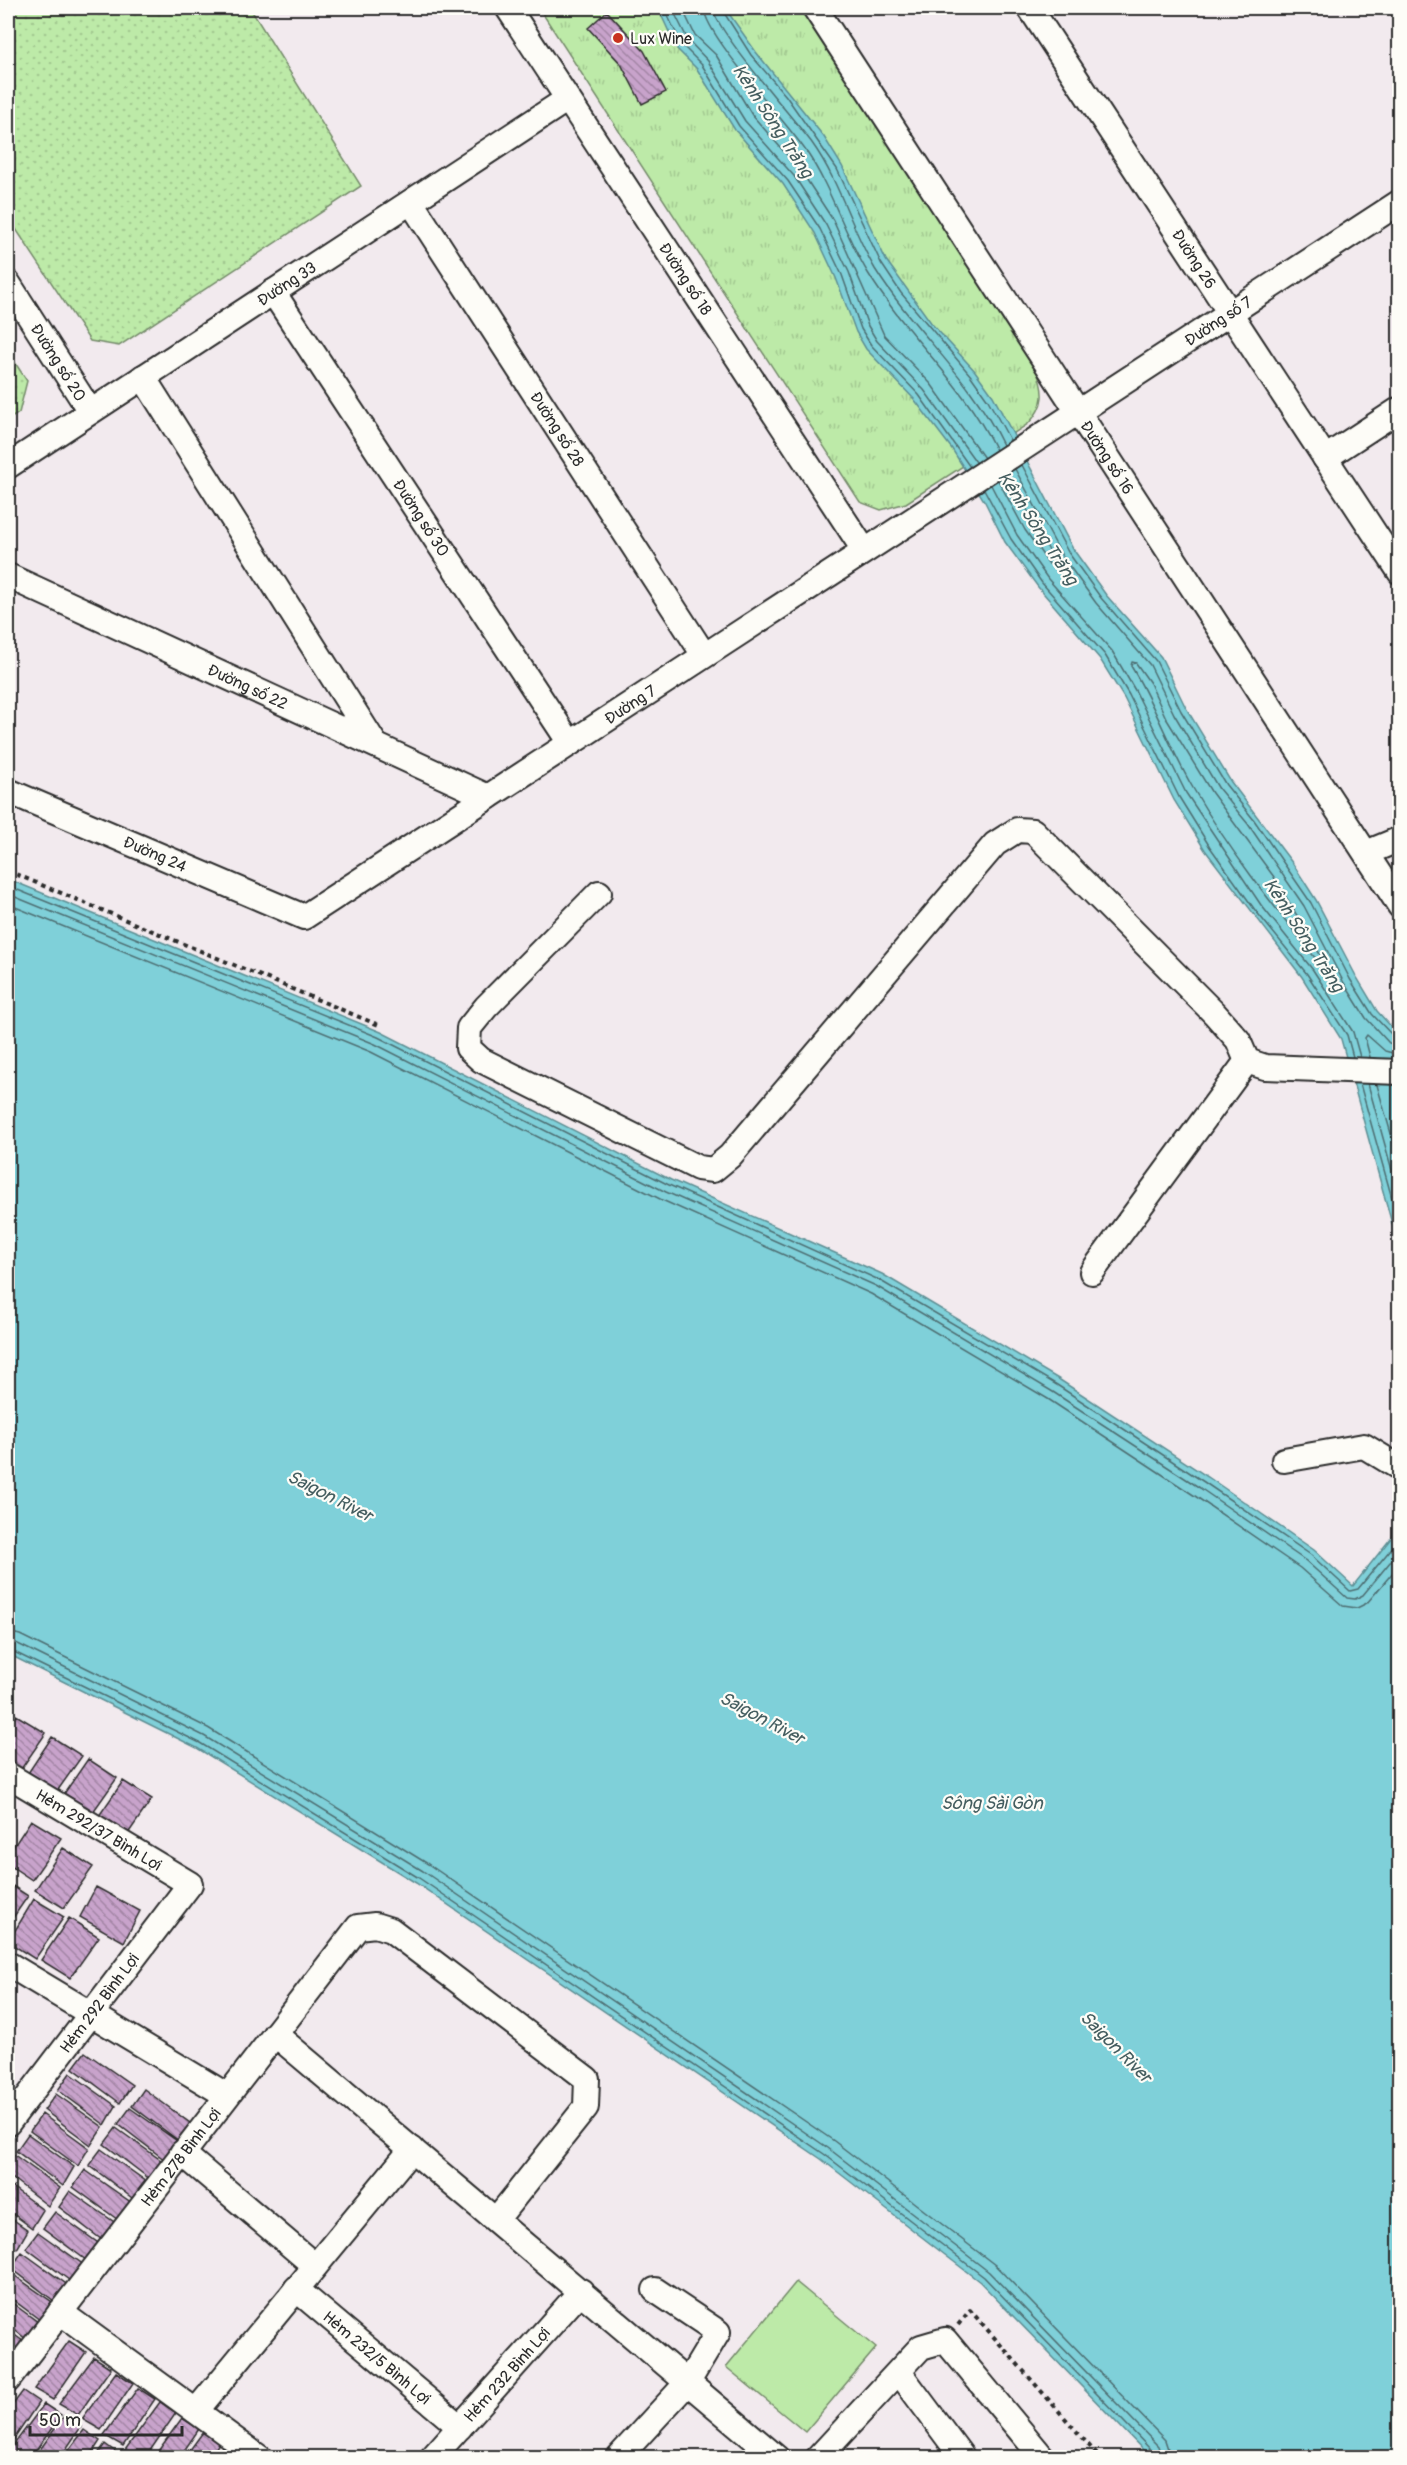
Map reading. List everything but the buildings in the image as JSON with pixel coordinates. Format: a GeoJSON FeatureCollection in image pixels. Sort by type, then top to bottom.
{"type":"FeatureCollection","features":[{"type":"Feature","properties":{"kind":"street","name":"Đường số 18"},"geometry":{"type":"LineString","coordinates":[[508,8],[566,100],[864,550]]}},
{"type":"Feature","properties":{"kind":"street","name":"Đường số 16"},"geometry":{"type":"LineString","coordinates":[[815,8],[1400,906]]}},
{"type":"Feature","properties":{"kind":"street","name":"Đường 26"},"geometry":{"type":"LineString","coordinates":[[1030,8],[1400,572]]}},
{"type":"Feature","properties":{"kind":"street","name":"Đường 33"},"geometry":{"type":"LineString","coordinates":[[8,466],[566,100]]}},
{"type":"Feature","properties":{"kind":"street","name":"Đường số 28"},"geometry":{"type":"LineString","coordinates":[[411,202],[704,655]]}},
{"type":"Feature","properties":{"kind":"street","name":"Đường số 7"},"geometry":{"type":"LineString","coordinates":[[955,490],[1400,202]]}},
{"type":"Feature","properties":{"kind":"street","name":"Đường số 20"},"geometry":{"type":"LineString","coordinates":[[8,284],[90,411]]}},
{"type":"Feature","properties":{"kind":"street","name":"Đường số 30"},"geometry":{"type":"LineString","coordinates":[[273,292],[570,743]]}},
{"type":"Feature","properties":{"kind":"street"},"geometry":{"type":"LineString","coordinates":[[143,377],[375,744]]}},
{"type":"Feature","properties":{"kind":"street"},"geometry":{"type":"LineString","coordinates":[[1325,458],[1400,409]]}},
{"type":"Feature","properties":{"kind":"street","name":"Đường 7"},"geometry":{"type":"LineString","coordinates":[[304,917],[955,490]]}},
{"type":"Feature","properties":{"kind":"street","name":"Đường số 22"},"geometry":{"type":"LineString","coordinates":[[8,576],[488,797]]}},
{"type":"Feature","properties":{"kind":"street","name":"Đường 24"},"geometry":{"type":"LineString","coordinates":[[8,791],[304,917]]}},
{"type":"Feature","properties":{"kind":"street"},"geometry":{"type":"LineString","coordinates":[[599,893],[469,1028],[468,1048],[481,1060],[698,1168],[713,1170],[730,1155],[995,844],[1017,830],[1033,831],[1215,1014],[1238,1040],[1247,1061],[1265,1067],[1293,1066],[1400,1072]]}},
{"type":"Feature","properties":{"kind":"street"},"geometry":{"type":"LineString","coordinates":[[1366,852],[1400,839]]}},
{"type":"Feature","properties":{"kind":"street"},"geometry":{"type":"LineString","coordinates":[[1092,1272],[1247,1061]]}},
{"type":"Feature","properties":{"kind":"street"},"geometry":{"type":"LineString","coordinates":[[1284,1460],[1364,1446],[1400,1468]]}},
{"type":"Feature","properties":{"kind":"street","name":"Hẻm 292/37 Bình Lợi"},"geometry":{"type":"LineString","coordinates":[[8,1775],[190,1884]]}},
{"type":"Feature","properties":{"kind":"street","name":"Hẻm 292 Bình Lợi"},"geometry":{"type":"LineString","coordinates":[[8,2123],[190,1884]]}},
{"type":"Feature","properties":{"kind":"street","name":"Hẻm 278 Bình Lợi"},"geometry":{"type":"LineString","coordinates":[[8,2380],[352,1934],[364,1926],[381,1926],[391,1930],[587,2079],[586,2107],[496,2220]]}},
{"type":"Feature","properties":{"kind":"street"},"geometry":{"type":"LineString","coordinates":[[8,1964],[226,2095]]}},
{"type":"Feature","properties":{"kind":"street"},"geometry":{"type":"LineString","coordinates":[[275,2034],[777,2457]]}},
{"type":"Feature","properties":{"kind":"street"},"geometry":{"type":"LineString","coordinates":[[196,2411],[412,2149]]}},
{"type":"Feature","properties":{"kind":"street"},"geometry":{"type":"LineString","coordinates":[[182,2153],[315,2266]]}},
{"type":"Feature","properties":{"kind":"street","name":"Hẻm 232/5 Bình Lợi"},"geometry":{"type":"LineString","coordinates":[[296,2289],[460,2427]]}},
{"type":"Feature","properties":{"kind":"street"},"geometry":{"type":"LineString","coordinates":[[618,2457],[688,2382],[718,2332],[655,2290]]}},
{"type":"Feature","properties":{"kind":"street","name":"Hẻm 232 Bình Lợi"},"geometry":{"type":"LineString","coordinates":[[432,2457],[581,2291]]}},
{"type":"Feature","properties":{"kind":"street"},"geometry":{"type":"LineString","coordinates":[[60,2312],[260,2457]]}},
{"type":"Feature","properties":{"kind":"street"},"geometry":{"type":"LineString","coordinates":[[818,2457],[921,2347],[945,2340],[1043,2457]]}},
{"type":"Feature","properties":{"kind":"street"},"geometry":{"type":"LineString","coordinates":[[898,2373],[963,2457]]}},
{"type":"Feature","properties":{"kind":"path"},"geometry":{"type":"LineString","coordinates":[[8,871],[381,1026]]}},
{"type":"Feature","properties":{"kind":"path"},"geometry":{"type":"LineString","coordinates":[[970,2310],[1100,2457]]}},
{"type":"Feature","properties":{"kind":"green space"},"geometry":{"type":"Polygon","coordinates":[[[8,8],[250,8],[361,186],[119,346],[90,341],[8,217],[8,8]]]}},
{"type":"Feature","properties":{"kind":"green space"},"geometry":{"type":"Polygon","coordinates":[[[539,8],[800,8],[1035,367],[1041,383],[1042,397],[1034,417],[1028,424],[906,503],[881,510],[860,502],[539,8]]]}},
{"type":"Feature","properties":{"kind":"green space"},"geometry":{"type":"Polygon","coordinates":[[[8,352],[27,381],[19,413],[8,420],[8,352]]]}},
{"type":"Feature","properties":{"kind":"green space"},"geometry":{"type":"Polygon","coordinates":[[[796,2282],[876,2348],[805,2432],[726,2367],[796,2282]]]}},
{"type":"Feature","properties":{"kind":"water","name":"Kênh Sông Trăng"},"geometry":{"type":"Polygon","coordinates":[[[658,8],[725,8],[756,52],[824,137],[842,166],[886,260],[932,324],[975,371],[993,396],[1073,549],[1106,595],[1161,657],[1186,708],[1231,782],[1293,864],[1316,900],[1377,1011],[1399,1035],[1399,1249],[1341,1039],[1302,977],[1205,850],[1174,800],[1124,698],[1100,659],[1038,587],[1005,542],[985,502],[952,449],[914,399],[866,349],[856,332],[836,278],[815,233],[783,184],[735,130],[697,69],[677,49],[658,8]]]}},
{"type":"Feature","properties":{"kind":"water","name":"Sông Sài Gòn"},"geometry":{"type":"Polygon","coordinates":[[[8,879],[381,1032],[671,1180],[882,1274],[1060,1380],[1208,1477],[1314,1550],[1353,1586],[1399,1528],[1399,2457],[1150,2457],[980,2282],[821,2159],[416,1883],[197,1748],[8,1654],[8,879]]]}},
{"type":"Feature","properties":{"kind":"place","name":"Lux Wine"},"geometry":{"type":"Point","coordinates":[618,38]}},
{"type":"Feature","properties":{"kind":"water label","name":"Saigon River"},"geometry":{"type":"Point","coordinates":[330,1496]}},
{"type":"Feature","properties":{"kind":"water label","name":"Saigon River"},"geometry":{"type":"Point","coordinates":[762,1718]}},
{"type":"Feature","properties":{"kind":"water label","name":"Saigon River"},"geometry":{"type":"Point","coordinates":[1116,2047]}}]}
